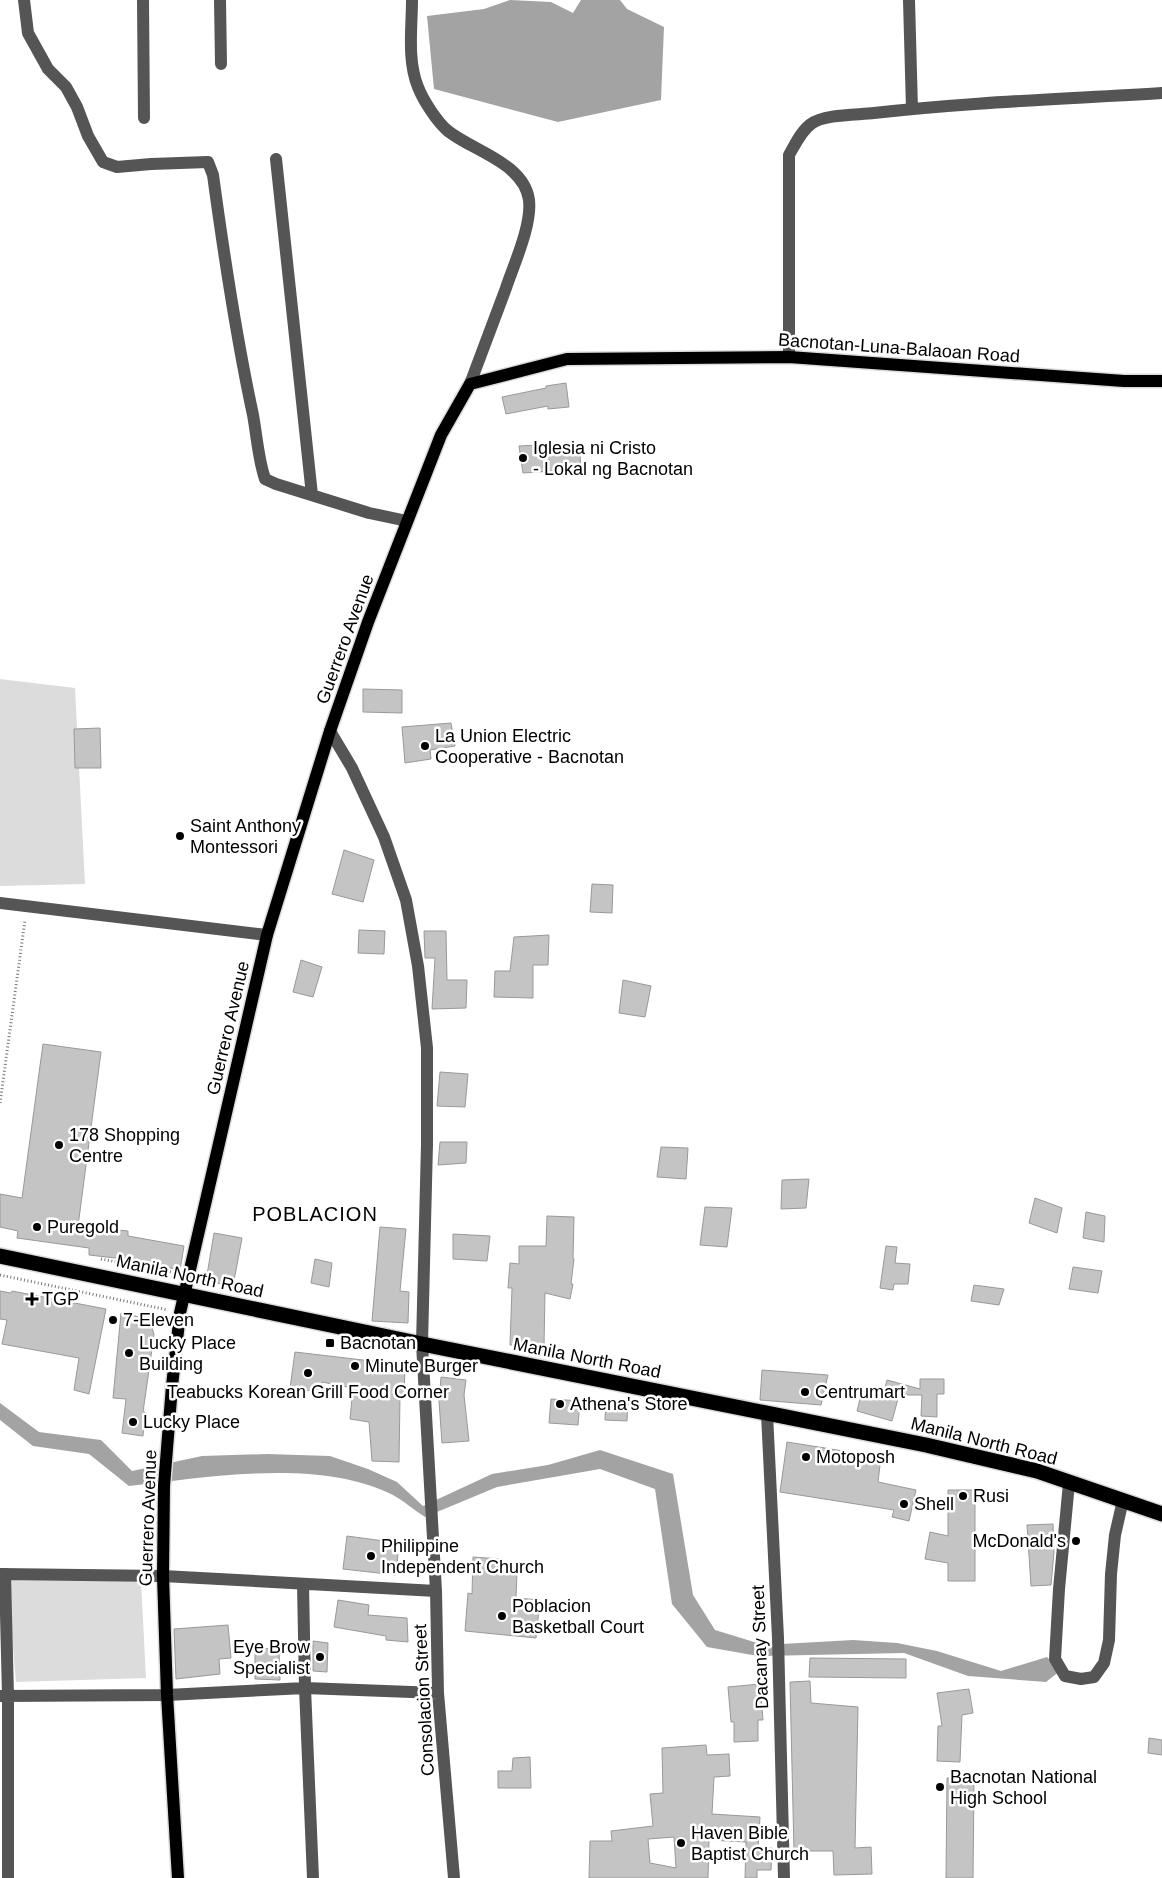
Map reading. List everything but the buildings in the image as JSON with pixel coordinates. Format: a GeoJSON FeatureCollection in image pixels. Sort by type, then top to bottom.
{"type":"FeatureCollection","features":[{"type":"Feature","properties":{"kind":"highway","name":"Manila North Road"},"geometry":{"type":"LineString","coordinates":[[0,1256],[422,1344],[926,1445],[1038,1471],[1162,1514]]}},
{"type":"Feature","properties":{"kind":"main road","name":"Bacnotan-Luna-Balaoan Road"},"geometry":{"type":"LineString","coordinates":[[470,384],[567,359],[789,357],[1114,380],[1162,381]]}},
{"type":"Feature","properties":{"kind":"main road","name":"Guerrero Avenue"},"geometry":{"type":"LineString","coordinates":[[178,1878],[167,1695],[163,1576],[164,1486],[180,1313],[267,935],[330,731],[368,622],[441,435],[470,384]]}},
{"type":"Feature","properties":{"kind":"street"},"geometry":{"type":"LineString","coordinates":[[24,0],[28,33],[48,69],[66,87],[77,107],[88,136],[103,162],[117,167],[208,162],[213,175],[228,282],[256,429],[260,464],[265,479],[369,513],[407,521]]}},
{"type":"Feature","properties":{"kind":"street"},"geometry":{"type":"LineString","coordinates":[[143,0],[144,118]]}},
{"type":"Feature","properties":{"kind":"street"},"geometry":{"type":"LineString","coordinates":[[220,0],[221,64]]}},
{"type":"Feature","properties":{"kind":"street"},"geometry":{"type":"LineString","coordinates":[[412,0],[412,61],[418,87],[429,107],[447,130],[514,172],[525,187],[528,199],[529,212],[519,252],[470,384]]}},
{"type":"Feature","properties":{"kind":"street"},"geometry":{"type":"LineString","coordinates":[[909,0],[912,108]]}},
{"type":"Feature","properties":{"kind":"street"},"geometry":{"type":"LineString","coordinates":[[789,357],[789,155],[810,124],[819,120],[912,108],[1162,93]]}},
{"type":"Feature","properties":{"kind":"street"},"geometry":{"type":"LineString","coordinates":[[276,159],[312,495]]}},
{"type":"Feature","properties":{"kind":"street","name":"Consolacion Street"},"geometry":{"type":"LineString","coordinates":[[330,731],[352,768],[384,837],[406,900],[418,966],[427,1048],[427,1144],[422,1344],[436,1591],[438,1693],[454,1878]]}},
{"type":"Feature","properties":{"kind":"street"},"geometry":{"type":"LineString","coordinates":[[0,903],[267,935]]}},
{"type":"Feature","properties":{"kind":"street","name":"Dacanay Street"},"geometry":{"type":"LineString","coordinates":[[767,1414],[779,1662],[784,1878]]}},
{"type":"Feature","properties":{"kind":"street"},"geometry":{"type":"LineString","coordinates":[[1070,1483],[1059,1589],[1055,1659],[1065,1676],[1081,1679],[1094,1677],[1104,1663],[1109,1640],[1111,1574],[1115,1535],[1123,1500]]}},
{"type":"Feature","properties":{"kind":"street"},"geometry":{"type":"LineString","coordinates":[[8,1878],[2,1574],[163,1576],[436,1591]]}},
{"type":"Feature","properties":{"kind":"street"},"geometry":{"type":"LineString","coordinates":[[303,1584],[305,1688],[313,1878]]}},
{"type":"Feature","properties":{"kind":"street"},"geometry":{"type":"LineString","coordinates":[[4,1696],[167,1695],[305,1688],[438,1693]]}},
{"type":"Feature","properties":{"kind":"path"},"geometry":{"type":"LineString","coordinates":[[0,1102],[27,906]]}},
{"type":"Feature","properties":{"kind":"path"},"geometry":{"type":"LineString","coordinates":[[0,1275],[180,1313]]}},
{"type":"Feature","properties":{"kind":"shaded area"},"geometry":{"type":"Polygon","coordinates":[[[510,0],[551,2],[573,13],[581,0],[620,0],[627,9],[664,27],[661,100],[558,122],[434,89],[427,16],[484,9],[510,0]]]}},
{"type":"Feature","properties":{"kind":"shaded area"},"geometry":{"type":"Polygon","coordinates":[[[0,679],[75,688],[85,884],[0,886],[0,679]]]}},
{"type":"Feature","properties":{"kind":"shaded area"},"geometry":{"type":"Polygon","coordinates":[[[0,1403],[39,1432],[101,1440],[132,1471],[202,1456],[267,1454],[330,1456],[368,1469],[397,1482],[423,1506],[492,1474],[548,1465],[600,1450],[673,1474],[693,1595],[715,1630],[764,1645],[853,1640],[897,1643],[937,1651],[1001,1671],[1047,1657],[1060,1671],[1046,1682],[968,1676],[904,1653],[758,1656],[707,1647],[672,1604],[655,1489],[600,1469],[497,1487],[425,1517],[393,1495],[364,1484],[332,1477],[263,1473],[194,1478],[129,1486],[89,1454],[33,1446],[0,1420],[0,1403]]]}},
{"type":"Feature","properties":{"kind":"shaded area"},"geometry":{"type":"Polygon","coordinates":[[[7,1580],[141,1581],[146,1678],[16,1682],[7,1580]]]}},
{"type":"Feature","properties":{"kind":"place","name":"Iglesia ni Cristo - Lokal ng Bacnotan"},"geometry":{"type":"Point","coordinates":[523,458]}},
{"type":"Feature","properties":{"kind":"place","name":"La Union Electric Cooperative - Bacnotan"},"geometry":{"type":"Point","coordinates":[425,746]}},
{"type":"Feature","properties":{"kind":"place","name":"Saint Anthony Montessori"},"geometry":{"type":"Point","coordinates":[180,836]}},
{"type":"Feature","properties":{"kind":"place","name":"178 Shopping Centre"},"geometry":{"type":"Point","coordinates":[59,1145]}},
{"type":"Feature","properties":{"kind":"place","name":"Puregold"},"geometry":{"type":"Point","coordinates":[37,1227]}},
{"type":"Feature","properties":{"kind":"place","name":"TGP"},"geometry":{"type":"Point","coordinates":[32,1299]}},
{"type":"Feature","properties":{"kind":"place","name":"7-Eleven"},"geometry":{"type":"Point","coordinates":[113,1320]}},
{"type":"Feature","properties":{"kind":"place","name":"Bacnotan"},"geometry":{"type":"Point","coordinates":[330,1343]}},
{"type":"Feature","properties":{"kind":"place","name":"Lucky Place Building"},"geometry":{"type":"Point","coordinates":[129,1353]}},
{"type":"Feature","properties":{"kind":"place","name":"Minute Burger"},"geometry":{"type":"Point","coordinates":[355,1366]}},
{"type":"Feature","properties":{"kind":"place","name":"Teabucks Korean Grill Food Corner"},"geometry":{"type":"Point","coordinates":[308,1373]}},
{"type":"Feature","properties":{"kind":"place","name":"Centrumart"},"geometry":{"type":"Point","coordinates":[805,1392]}},
{"type":"Feature","properties":{"kind":"place","name":"Athena's Store"},"geometry":{"type":"Point","coordinates":[560,1404]}},
{"type":"Feature","properties":{"kind":"place","name":"Lucky Place"},"geometry":{"type":"Point","coordinates":[133,1422]}},
{"type":"Feature","properties":{"kind":"place","name":"Motoposh"},"geometry":{"type":"Point","coordinates":[806,1457]}},
{"type":"Feature","properties":{"kind":"place","name":"Rusi"},"geometry":{"type":"Point","coordinates":[963,1496]}},
{"type":"Feature","properties":{"kind":"place","name":"Shell"},"geometry":{"type":"Point","coordinates":[904,1504]}},
{"type":"Feature","properties":{"kind":"place","name":"McDonald's"},"geometry":{"type":"Point","coordinates":[1076,1541]}},
{"type":"Feature","properties":{"kind":"place","name":"Philippine Independent Church"},"geometry":{"type":"Point","coordinates":[371,1556]}},
{"type":"Feature","properties":{"kind":"place","name":"Poblacion Basketball Court"},"geometry":{"type":"Point","coordinates":[502,1616]}},
{"type":"Feature","properties":{"kind":"place","name":"Eye Brow Specialist"},"geometry":{"type":"Point","coordinates":[320,1657]}},
{"type":"Feature","properties":{"kind":"place","name":"Bacnotan National High School"},"geometry":{"type":"Point","coordinates":[940,1787]}},
{"type":"Feature","properties":{"kind":"place","name":"Haven Bible Baptist Church"},"geometry":{"type":"Point","coordinates":[681,1843]}},
{"type":"Feature","properties":{"kind":"district","name":"POBLACION"},"geometry":{"type":"Point","coordinates":[315,1214]}}]}
